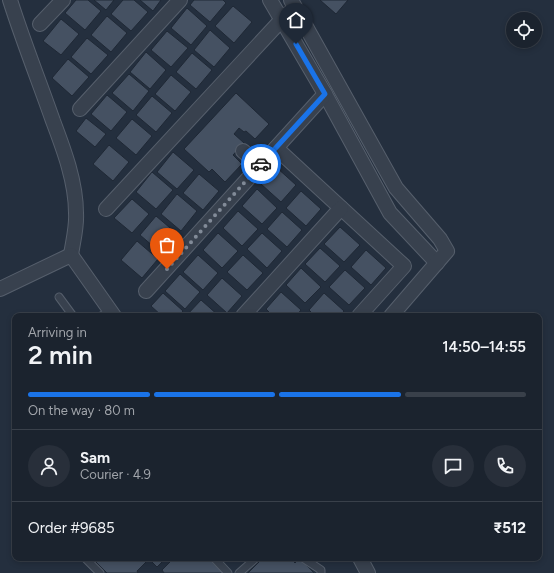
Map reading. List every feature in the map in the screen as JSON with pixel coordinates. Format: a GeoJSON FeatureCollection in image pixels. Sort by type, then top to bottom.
{"type":"FeatureCollection","features":[{"type":"Feature","properties":{"kind":"street"},"geometry":{"type":"LineString","coordinates":[[10,0],[20,32],[62,147],[72,181],[76,211],[76,229],[71,255],[108,313]]}},
{"type":"Feature","properties":{"kind":"street"},"geometry":{"type":"LineString","coordinates":[[40,24],[63,0]]}},
{"type":"Feature","properties":{"kind":"street"},"geometry":{"type":"LineString","coordinates":[[80,109],[180,0]]}},
{"type":"Feature","properties":{"kind":"street"},"geometry":{"type":"LineString","coordinates":[[270,0],[325,94],[390,213],[437,263]]}},
{"type":"Feature","properties":{"kind":"street"},"geometry":{"type":"LineString","coordinates":[[106,209],[282,19],[295,2],[396,188],[440,239],[447,251],[394,313]]}},
{"type":"Feature","properties":{"kind":"street"},"geometry":{"type":"LineString","coordinates":[[146,291],[325,94]]}},
{"type":"Feature","properties":{"kind":"street"},"geometry":{"type":"LineString","coordinates":[[276,148],[404,266],[362,313]]}},
{"type":"Feature","properties":{"kind":"street"},"geometry":{"type":"LineString","coordinates":[[242,151],[260,166]]}},
{"type":"Feature","properties":{"kind":"street"},"geometry":{"type":"LineString","coordinates":[[246,313],[341,208]]}},
{"type":"Feature","properties":{"kind":"street"},"geometry":{"type":"LineString","coordinates":[[0,289],[71,255]]}},
{"type":"Feature","properties":{"kind":"street"},"geometry":{"type":"LineString","coordinates":[[362,561],[368,573]]}},
{"type":"Feature","properties":{"kind":"lane"},"geometry":{"type":"LineString","coordinates":[[59,298],[71,313]]}},
{"type":"Feature","properties":{"kind":"lane"},"geometry":{"type":"LineString","coordinates":[[88,561],[100,573]]}},
{"type":"Feature","properties":{"kind":"lane"},"geometry":{"type":"LineString","coordinates":[[217,561],[228,573]]}},
{"type":"Feature","properties":{"kind":"lane"},"geometry":{"type":"LineString","coordinates":[[239,573],[253,561]]}},
{"type":"Feature","properties":{"kind":"lane"},"geometry":{"type":"LineString","coordinates":[[308,561],[321,570],[321,573]]}},
{"type":"Feature","properties":{"kind":"building"},"geometry":{"type":"Polygon","coordinates":[[[76,0],[88,0],[101,11],[85,30],[65,13],[76,0]]]}},
{"type":"Feature","properties":{"kind":"building"},"geometry":{"type":"Polygon","coordinates":[[[94,0],[114,0],[106,10],[94,0]]]}},
{"type":"Feature","properties":{"kind":"building"},"geometry":{"type":"Polygon","coordinates":[[[123,0],[134,0],[148,12],[131,31],[111,14],[123,0]]]}},
{"type":"Feature","properties":{"kind":"building"},"geometry":{"type":"Polygon","coordinates":[[[140,0],[161,0],[153,11],[140,0]]]}},
{"type":"Feature","properties":{"kind":"building"},"geometry":{"type":"Polygon","coordinates":[[[194,0],[223,0],[226,3],[210,22],[190,5],[194,0]]]}},
{"type":"Feature","properties":{"kind":"building"},"geometry":{"type":"Polygon","coordinates":[[[320,0],[348,0],[336,14],[320,0]]]}},
{"type":"Feature","properties":{"kind":"building"},"geometry":{"type":"Polygon","coordinates":[[[233,6],[252,22],[234,43],[215,26],[233,6]]]}},
{"type":"Feature","properties":{"kind":"building"},"geometry":{"type":"Polygon","coordinates":[[[187,8],[207,26],[191,45],[171,28],[187,8]]]}},
{"type":"Feature","properties":{"kind":"building"},"geometry":{"type":"Polygon","coordinates":[[[107,16],[127,33],[111,52],[91,35],[107,16]]]}},
{"type":"Feature","properties":{"kind":"building"},"geometry":{"type":"Polygon","coordinates":[[[61,19],[79,34],[61,55],[43,41],[61,19]]]}},
{"type":"Feature","properties":{"kind":"building"},"geometry":{"type":"Polygon","coordinates":[[[210,30],[230,48],[214,67],[194,50],[210,30]]]}},
{"type":"Feature","properties":{"kind":"building"},"geometry":{"type":"Polygon","coordinates":[[[167,31],[188,48],[171,67],[151,50],[167,31]]]}},
{"type":"Feature","properties":{"kind":"building"},"geometry":{"type":"Polygon","coordinates":[[[87,38],[108,55],[91,74],[71,57],[87,38]]]}},
{"type":"Feature","properties":{"kind":"building"},"geometry":{"type":"Polygon","coordinates":[[[146,52],[166,70],[150,89],[130,72],[146,52]]]}},
{"type":"Feature","properties":{"kind":"building"},"geometry":{"type":"Polygon","coordinates":[[[192,53],[212,70],[196,89],[176,72],[192,53]]]}},
{"type":"Feature","properties":{"kind":"building"},"geometry":{"type":"Polygon","coordinates":[[[68,59],[89,77],[72,96],[52,78],[68,59]]]}},
{"type":"Feature","properties":{"kind":"building"},"geometry":{"type":"Polygon","coordinates":[[[129,74],[149,91],[133,111],[112,93],[129,74]]]}},
{"type":"Feature","properties":{"kind":"building"},"geometry":{"type":"Polygon","coordinates":[[[171,75],[191,92],[175,111],[155,94],[171,75]]]}},
{"type":"Feature","properties":{"kind":"building"},"geometry":{"type":"Polygon","coordinates":[[[236,93],[269,124],[255,139],[246,131],[244,132],[239,128],[234,134],[244,143],[233,155],[242,164],[225,182],[212,169],[209,172],[184,149],[236,93]]]}},
{"type":"Feature","properties":{"kind":"building"},"geometry":{"type":"Polygon","coordinates":[[[107,95],[127,112],[111,131],[91,114],[107,95]]]}},
{"type":"Feature","properties":{"kind":"building"},"geometry":{"type":"Polygon","coordinates":[[[152,96],[172,113],[156,132],[136,115],[152,96]]]}},
{"type":"Feature","properties":{"kind":"building"},"geometry":{"type":"Polygon","coordinates":[[[86,118],[106,134],[95,147],[76,131],[86,118]]]}},
{"type":"Feature","properties":{"kind":"building"},"geometry":{"type":"Polygon","coordinates":[[[132,119],[152,136],[136,155],[116,138],[132,119]]]}},
{"type":"Feature","properties":{"kind":"building"},"geometry":{"type":"Polygon","coordinates":[[[109,145],[129,162],[113,181],[93,164],[109,145]]]}},
{"type":"Feature","properties":{"kind":"building"},"geometry":{"type":"Polygon","coordinates":[[[173,152],[194,170],[177,189],[157,172],[173,152]]]}},
{"type":"Feature","properties":{"kind":"building"},"geometry":{"type":"Polygon","coordinates":[[[276,167],[296,185],[281,202],[261,184],[276,167]]]}},
{"type":"Feature","properties":{"kind":"building"},"geometry":{"type":"Polygon","coordinates":[[[152,172],[173,190],[156,209],[136,192],[152,172]]]}},
{"type":"Feature","properties":{"kind":"building"},"geometry":{"type":"Polygon","coordinates":[[[199,174],[219,191],[203,210],[183,193],[199,174]]]}},
{"type":"Feature","properties":{"kind":"building"},"geometry":{"type":"Polygon","coordinates":[[[257,189],[277,208],[262,224],[242,206],[257,189]]]}},
{"type":"Feature","properties":{"kind":"building"},"geometry":{"type":"Polygon","coordinates":[[[301,191],[321,209],[306,226],[286,208],[301,191]]]}},
{"type":"Feature","properties":{"kind":"building"},"geometry":{"type":"Polygon","coordinates":[[[177,194],[197,211],[181,231],[161,214],[177,194]]]}},
{"type":"Feature","properties":{"kind":"building"},"geometry":{"type":"Polygon","coordinates":[[[132,199],[149,214],[132,233],[114,218],[132,199]]]}},
{"type":"Feature","properties":{"kind":"building"},"geometry":{"type":"Polygon","coordinates":[[[238,211],[258,229],[242,246],[223,228],[238,211]]]}},
{"type":"Feature","properties":{"kind":"building"},"geometry":{"type":"Polygon","coordinates":[[[282,212],[302,230],[287,247],[267,229],[282,212]]]}},
{"type":"Feature","properties":{"kind":"building"},"geometry":{"type":"Polygon","coordinates":[[[156,216],[176,233],[160,252],[140,235],[156,216]]]}},
{"type":"Feature","properties":{"kind":"building"},"geometry":{"type":"Polygon","coordinates":[[[340,227],[360,245],[344,262],[324,244],[340,227]]]}},
{"type":"Feature","properties":{"kind":"building"},"geometry":{"type":"Polygon","coordinates":[[[218,233],[238,251],[222,268],[203,250],[218,233]]]}},
{"type":"Feature","properties":{"kind":"building"},"geometry":{"type":"Polygon","coordinates":[[[262,233],[282,251],[267,268],[247,249],[262,233]]]}},
{"type":"Feature","properties":{"kind":"building"},"geometry":{"type":"Polygon","coordinates":[[[137,241],[158,259],[142,278],[121,260],[137,241]]]}},
{"type":"Feature","properties":{"kind":"building"},"geometry":{"type":"Polygon","coordinates":[[[320,248],[340,266],[325,282],[305,264],[320,248]]]}},
{"type":"Feature","properties":{"kind":"building"},"geometry":{"type":"Polygon","coordinates":[[[366,250],[386,268],[371,285],[351,267],[366,250]]]}},
{"type":"Feature","properties":{"kind":"building"},"geometry":{"type":"Polygon","coordinates":[[[198,255],[218,273],[203,290],[183,272],[198,255]]]}},
{"type":"Feature","properties":{"kind":"building"},"geometry":{"type":"Polygon","coordinates":[[[243,255],[263,273],[247,290],[227,272],[243,255]]]}},
{"type":"Feature","properties":{"kind":"building"},"geometry":{"type":"Polygon","coordinates":[[[301,268],[321,287],[305,303],[286,285],[301,268]]]}},
{"type":"Feature","properties":{"kind":"building"},"geometry":{"type":"Polygon","coordinates":[[[345,270],[365,288],[349,305],[329,287],[345,270]]]}},
{"type":"Feature","properties":{"kind":"building"},"geometry":{"type":"Polygon","coordinates":[[[180,274],[200,292],[185,309],[165,291],[180,274]]]}},
{"type":"Feature","properties":{"kind":"building"},"geometry":{"type":"Polygon","coordinates":[[[222,278],[242,296],[227,313],[207,295],[222,278]]]}},
{"type":"Feature","properties":{"kind":"building"},"geometry":{"type":"Polygon","coordinates":[[[281,292],[301,310],[298,313],[270,313],[266,309],[281,292]]]}},
{"type":"Feature","properties":{"kind":"building"},"geometry":{"type":"Polygon","coordinates":[[[163,293],[183,311],[181,313],[159,313],[151,306],[163,293]]]}},
{"type":"Feature","properties":{"kind":"building"},"geometry":{"type":"Polygon","coordinates":[[[324,293],[344,311],[342,313],[312,313],[309,310],[324,293]]]}},
{"type":"Feature","properties":{"kind":"building"},"geometry":{"type":"Polygon","coordinates":[[[201,300],[216,313],[189,313],[201,300]]]}},
{"type":"Feature","properties":{"kind":"building"},"geometry":{"type":"Polygon","coordinates":[[[95,561],[147,561],[137,571],[138,573],[107,573],[95,561]]]}},
{"type":"Feature","properties":{"kind":"building"},"geometry":{"type":"Polygon","coordinates":[[[151,561],[163,561],[157,567],[151,561]]]}},
{"type":"Feature","properties":{"kind":"building"},"geometry":{"type":"Polygon","coordinates":[[[171,561],[213,561],[224,573],[164,573],[162,570],[171,561]]]}},
{"type":"Feature","properties":{"kind":"building"},"geometry":{"type":"Polygon","coordinates":[[[260,561],[293,561],[295,563],[297,561],[303,561],[314,573],[248,573],[260,561]]]}},
{"type":"Feature","properties":{"kind":"way so far"},"geometry":{"type":"LineString","coordinates":[[167,269],[261,164]]}},
{"type":"Feature","properties":{"kind":"route"},"geometry":{"type":"LineString","coordinates":[[261,164],[325,94],[296,44]]}}]}
